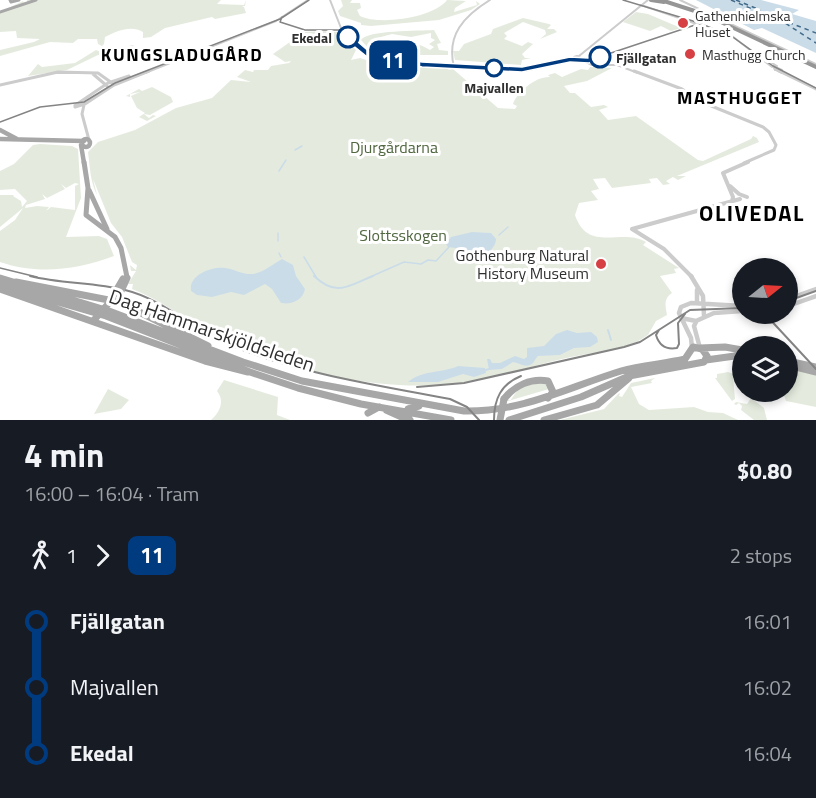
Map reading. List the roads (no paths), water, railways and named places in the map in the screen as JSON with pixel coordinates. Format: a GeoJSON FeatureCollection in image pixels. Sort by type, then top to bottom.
{"type":"FeatureCollection","features":[{"type":"Feature","properties":{"kind":"highway"},"geometry":{"type":"LineString","coordinates":[[650,0],[710,14]]}},
{"type":"Feature","properties":{"kind":"highway"},"geometry":{"type":"LineString","coordinates":[[663,0],[710,14],[750,39]]}},
{"type":"Feature","properties":{"kind":"highway"},"geometry":{"type":"LineString","coordinates":[[663,0],[704,12]]}},
{"type":"Feature","properties":{"kind":"highway"},"geometry":{"type":"LineString","coordinates":[[673,0],[704,12],[816,66]]}},
{"type":"Feature","properties":{"kind":"highway"},"geometry":{"type":"LineString","coordinates":[[737,30],[760,39]]}},
{"type":"Feature","properties":{"kind":"main road"},"geometry":{"type":"LineString","coordinates":[[0,11],[23,0]]}},
{"type":"Feature","properties":{"kind":"main road"},"geometry":{"type":"LineString","coordinates":[[0,11],[9,1],[35,0]]}},
{"type":"Feature","properties":{"kind":"main road"},"geometry":{"type":"LineString","coordinates":[[0,11],[35,0]]}},
{"type":"Feature","properties":{"kind":"main road"},"geometry":{"type":"LineString","coordinates":[[0,130],[14,138],[31,141]]}},
{"type":"Feature","properties":{"kind":"main road"},"geometry":{"type":"LineString","coordinates":[[0,140],[85,142]]}},
{"type":"Feature","properties":{"kind":"main road"},"geometry":{"type":"LineString","coordinates":[[0,140],[85,142]]}},
{"type":"Feature","properties":{"kind":"main road"},"geometry":{"type":"LineString","coordinates":[[85,142],[82,153],[88,188],[86,215],[92,222],[107,229]]}},
{"type":"Feature","properties":{"kind":"main road"},"geometry":{"type":"LineString","coordinates":[[88,188],[107,229],[117,240],[122,251],[125,277],[116,298],[93,321]]}},
{"type":"Feature","properties":{"kind":"main road"},"geometry":{"type":"LineString","coordinates":[[0,278],[116,298],[224,355]]}},
{"type":"Feature","properties":{"kind":"main road","name":"Dag Hammarskjöldsleden"},"geometry":{"type":"LineString","coordinates":[[0,278],[109,311],[224,355],[302,381],[451,409],[491,413],[520,407],[624,370],[685,359],[696,349]]}},
{"type":"Feature","properties":{"kind":"main road"},"geometry":{"type":"LineString","coordinates":[[0,287],[241,372],[250,372]]}},
{"type":"Feature","properties":{"kind":"main road","name":"Dag Hammarskjöldsleden"},"geometry":{"type":"LineString","coordinates":[[0,287],[106,316],[250,372],[309,391],[379,407],[408,418],[451,420]]}},
{"type":"Feature","properties":{"kind":"main road"},"geometry":{"type":"LineString","coordinates":[[696,349],[732,348]]}},
{"type":"Feature","properties":{"kind":"main road"},"geometry":{"type":"LineString","coordinates":[[696,349],[695,359],[704,361]]}},
{"type":"Feature","properties":{"kind":"main road"},"geometry":{"type":"LineString","coordinates":[[696,349],[706,354],[704,361]]}},
{"type":"Feature","properties":{"kind":"main road"},"geometry":{"type":"LineString","coordinates":[[509,420],[564,403],[624,377],[732,357]]}},
{"type":"Feature","properties":{"kind":"main road"},"geometry":{"type":"LineString","coordinates":[[798,364],[816,367]]}},
{"type":"Feature","properties":{"kind":"main road"},"geometry":{"type":"LineString","coordinates":[[798,366],[816,372]]}},
{"type":"Feature","properties":{"kind":"main road"},"geometry":{"type":"LineString","coordinates":[[544,420],[597,405],[627,379],[637,374]]}},
{"type":"Feature","properties":{"kind":"main road"},"geometry":{"type":"LineString","coordinates":[[500,420],[504,399],[516,387],[547,380],[553,392],[548,398]]}},
{"type":"Feature","properties":{"kind":"main road"},"geometry":{"type":"LineString","coordinates":[[408,418],[408,409],[413,406],[451,409]]}},
{"type":"Feature","properties":{"kind":"main road"},"geometry":{"type":"LineString","coordinates":[[368,413],[379,407]]}},
{"type":"Feature","properties":{"kind":"street"},"geometry":{"type":"LineString","coordinates":[[75,107],[74,105],[91,97],[106,85],[278,19],[308,0]]}},
{"type":"Feature","properties":{"kind":"street"},"geometry":{"type":"LineString","coordinates":[[329,0],[332,13],[340,29],[363,53],[373,57],[418,64],[524,71],[579,56],[650,0]]}},
{"type":"Feature","properties":{"kind":"street"},"geometry":{"type":"LineString","coordinates":[[453,66],[450,49],[456,30],[468,14],[490,0]]}},
{"type":"Feature","properties":{"kind":"street"},"geometry":{"type":"LineString","coordinates":[[680,0],[816,66]]}},
{"type":"Feature","properties":{"kind":"street"},"geometry":{"type":"LineString","coordinates":[[641,5],[705,24],[735,37],[785,74],[816,88]]}},
{"type":"Feature","properties":{"kind":"street"},"geometry":{"type":"LineString","coordinates":[[710,14],[717,15]]}},
{"type":"Feature","properties":{"kind":"street"},"geometry":{"type":"LineString","coordinates":[[673,15],[733,37],[772,67],[782,69],[816,88]]}},
{"type":"Feature","properties":{"kind":"street"},"geometry":{"type":"LineString","coordinates":[[579,56],[585,59],[584,61]]}},
{"type":"Feature","properties":{"kind":"street"},"geometry":{"type":"LineString","coordinates":[[574,58],[592,65],[619,65],[682,89],[704,103],[769,132],[776,146],[770,152],[724,172],[731,189],[732,201]]}},
{"type":"Feature","properties":{"kind":"street"},"geometry":{"type":"LineString","coordinates":[[0,85],[54,72],[100,74],[112,84]]}},
{"type":"Feature","properties":{"kind":"street"},"geometry":{"type":"LineString","coordinates":[[92,73],[106,85]]}},
{"type":"Feature","properties":{"kind":"street"},"geometry":{"type":"LineString","coordinates":[[75,107],[85,105],[112,84]]}},
{"type":"Feature","properties":{"kind":"street"},"geometry":{"type":"LineString","coordinates":[[80,102],[85,105]]}},
{"type":"Feature","properties":{"kind":"street"},"geometry":{"type":"LineString","coordinates":[[82,114],[85,105]]}},
{"type":"Feature","properties":{"kind":"street"},"geometry":{"type":"LineString","coordinates":[[75,107],[82,114],[87,133],[85,142]]}},
{"type":"Feature","properties":{"kind":"street"},"geometry":{"type":"LineString","coordinates":[[731,189],[747,197]]}},
{"type":"Feature","properties":{"kind":"street"},"geometry":{"type":"LineString","coordinates":[[704,316],[705,305],[693,279],[673,255],[634,228],[740,199],[731,189]]}},
{"type":"Feature","properties":{"kind":"street"},"geometry":{"type":"LineString","coordinates":[[693,279],[699,295],[698,303]]}},
{"type":"Feature","properties":{"kind":"street"},"geometry":{"type":"LineString","coordinates":[[798,295],[816,289]]}},
{"type":"Feature","properties":{"kind":"street"},"geometry":{"type":"LineString","coordinates":[[798,302],[816,296]]}},
{"type":"Feature","properties":{"kind":"street"},"geometry":{"type":"LineString","coordinates":[[696,349],[680,318],[681,307],[698,303],[732,306]]}},
{"type":"Feature","properties":{"kind":"street"},"geometry":{"type":"LineString","coordinates":[[696,349],[694,326],[696,321],[718,312],[732,312]]}},
{"type":"Feature","properties":{"kind":"street"},"geometry":{"type":"LineString","coordinates":[[680,318],[696,321]]}},
{"type":"Feature","properties":{"kind":"water"},"geometry":{"type":"Polygon","coordinates":[[[696,0],[761,0],[799,10],[792,14],[816,21],[816,53],[762,28],[754,30],[696,0]]]}},
{"type":"Feature","properties":{"kind":"water"},"geometry":{"type":"Polygon","coordinates":[[[472,232],[491,233],[496,242],[489,252],[481,256],[463,249],[448,247],[446,244],[451,237],[472,232]]]}},
{"type":"Feature","properties":{"kind":"water"},"geometry":{"type":"Polygon","coordinates":[[[282,259],[293,265],[296,276],[305,289],[302,296],[293,302],[281,303],[272,289],[265,284],[244,295],[231,292],[212,297],[197,295],[191,291],[193,280],[208,270],[225,268],[253,274],[265,270],[282,259]]]}},
{"type":"Feature","properties":{"kind":"water"},"geometry":{"type":"Polygon","coordinates":[[[567,330],[577,333],[591,332],[597,337],[598,342],[590,347],[574,348],[560,355],[538,356],[528,366],[513,362],[502,369],[489,370],[487,359],[490,359],[492,363],[500,363],[515,356],[524,359],[527,357],[527,348],[544,346],[556,334],[567,330]]]}},
{"type":"Feature","properties":{"kind":"water"},"geometry":{"type":"Polygon","coordinates":[[[458,366],[485,368],[486,373],[474,377],[463,374],[438,382],[408,382],[419,375],[458,366]]]}},
{"type":"Feature","properties":{"kind":"waterway"},"geometry":{"type":"LineString","coordinates":[[295,150],[302,146]]}},
{"type":"Feature","properties":{"kind":"waterway"},"geometry":{"type":"LineString","coordinates":[[279,171],[286,160]]}},
{"type":"Feature","properties":{"kind":"waterway"},"geometry":{"type":"LineString","coordinates":[[499,235],[508,227]]}},
{"type":"Feature","properties":{"kind":"waterway"},"geometry":{"type":"LineString","coordinates":[[278,233],[278,241]]}},
{"type":"Feature","properties":{"kind":"waterway"},"geometry":{"type":"LineString","coordinates":[[370,277],[404,262],[421,264],[428,260],[436,261],[449,247]]}},
{"type":"Feature","properties":{"kind":"waterway"},"geometry":{"type":"LineString","coordinates":[[279,253],[281,257]]}},
{"type":"Feature","properties":{"kind":"waterway"},"geometry":{"type":"LineString","coordinates":[[304,257],[316,277]]}},
{"type":"Feature","properties":{"kind":"waterway"},"geometry":{"type":"LineString","coordinates":[[314,276],[322,283],[336,288],[350,286],[373,276]]}},
{"type":"Feature","properties":{"kind":"waterway"},"geometry":{"type":"LineString","coordinates":[[608,330],[611,340]]}},
{"type":"Feature","properties":{"kind":"tram line"},"geometry":{"type":"LineString","coordinates":[[282,18],[309,0]]}},
{"type":"Feature","properties":{"kind":"tram line"},"geometry":{"type":"LineString","coordinates":[[623,0],[706,26]]}},
{"type":"Feature","properties":{"kind":"tram line"},"geometry":{"type":"LineString","coordinates":[[0,122],[40,107],[84,102],[115,83],[282,18]]}},
{"type":"Feature","properties":{"kind":"tram line"},"geometry":{"type":"LineString","coordinates":[[282,18],[280,22],[305,30],[340,30],[364,52],[376,56],[422,64],[520,70],[570,59],[590,60],[695,25],[706,26]]}},
{"type":"Feature","properties":{"kind":"tram line"},"geometry":{"type":"LineString","coordinates":[[706,26],[730,35],[773,66],[816,88]]}},
{"type":"Feature","properties":{"kind":"tram line","name":"11"},"geometry":{"type":"LineString","coordinates":[[348,37],[362,51],[369,54],[422,64],[522,70],[570,59],[589,60],[600,57]]}},
{"type":"Feature","properties":{"kind":"tram line"},"geometry":{"type":"LineString","coordinates":[[0,268],[37,277]]}},
{"type":"Feature","properties":{"kind":"tram line"},"geometry":{"type":"LineString","coordinates":[[30,276],[113,287],[139,294],[230,345],[284,364],[338,378],[450,399],[467,407],[479,420]]}},
{"type":"Feature","properties":{"kind":"tram line"},"geometry":{"type":"LineString","coordinates":[[798,297],[816,291]]}},
{"type":"Feature","properties":{"kind":"tram line"},"geometry":{"type":"LineString","coordinates":[[417,387],[464,383],[624,347],[640,342],[690,310],[732,308]]}},
{"type":"Feature","properties":{"kind":"tram line"},"geometry":{"type":"LineString","coordinates":[[659,330],[656,335],[659,342],[666,347],[677,348],[679,344],[678,323],[685,314]]}},
{"type":"Feature","properties":{"kind":"tram line"},"geometry":{"type":"LineString","coordinates":[[774,324],[816,369]]}},
{"type":"Feature","properties":{"kind":"tram line"},"geometry":{"type":"LineString","coordinates":[[494,420],[495,405],[500,393],[508,383],[521,376]]}},
{"type":"Feature","properties":{"kind":"place","name":"Gathenhielmska Huset"},"geometry":{"type":"Point","coordinates":[683,23]}},
{"type":"Feature","properties":{"kind":"place","name":"Ekedal"},"geometry":{"type":"Point","coordinates":[348,37]}},
{"type":"Feature","properties":{"kind":"place","name":"Masthugg Church"},"geometry":{"type":"Point","coordinates":[690,54]}},
{"type":"Feature","properties":{"kind":"place","name":"Fjällgatan"},"geometry":{"type":"Point","coordinates":[600,57]}},
{"type":"Feature","properties":{"kind":"place","name":"Majvallen"},"geometry":{"type":"Point","coordinates":[494,68]}},
{"type":"Feature","properties":{"kind":"place","name":"Gothenburg Natural History Museum"},"geometry":{"type":"Point","coordinates":[601,264]}},
{"type":"Feature","properties":{"kind":"district","name":"KUNGSLADUGÅRD"},"geometry":{"type":"Point","coordinates":[182,54]}},
{"type":"Feature","properties":{"kind":"district","name":"MASTHUGGET"},"geometry":{"type":"Point","coordinates":[740,97]}},
{"type":"Feature","properties":{"kind":"district","name":"OLIVEDAL"},"geometry":{"type":"Point","coordinates":[752,213]}},
{"type":"Feature","properties":{"kind":"park label","name":"Djurgårdarna"},"geometry":{"type":"Point","coordinates":[394,147]}},
{"type":"Feature","properties":{"kind":"park label","name":"Slottsskogen"},"geometry":{"type":"Point","coordinates":[403,235]}}]}
